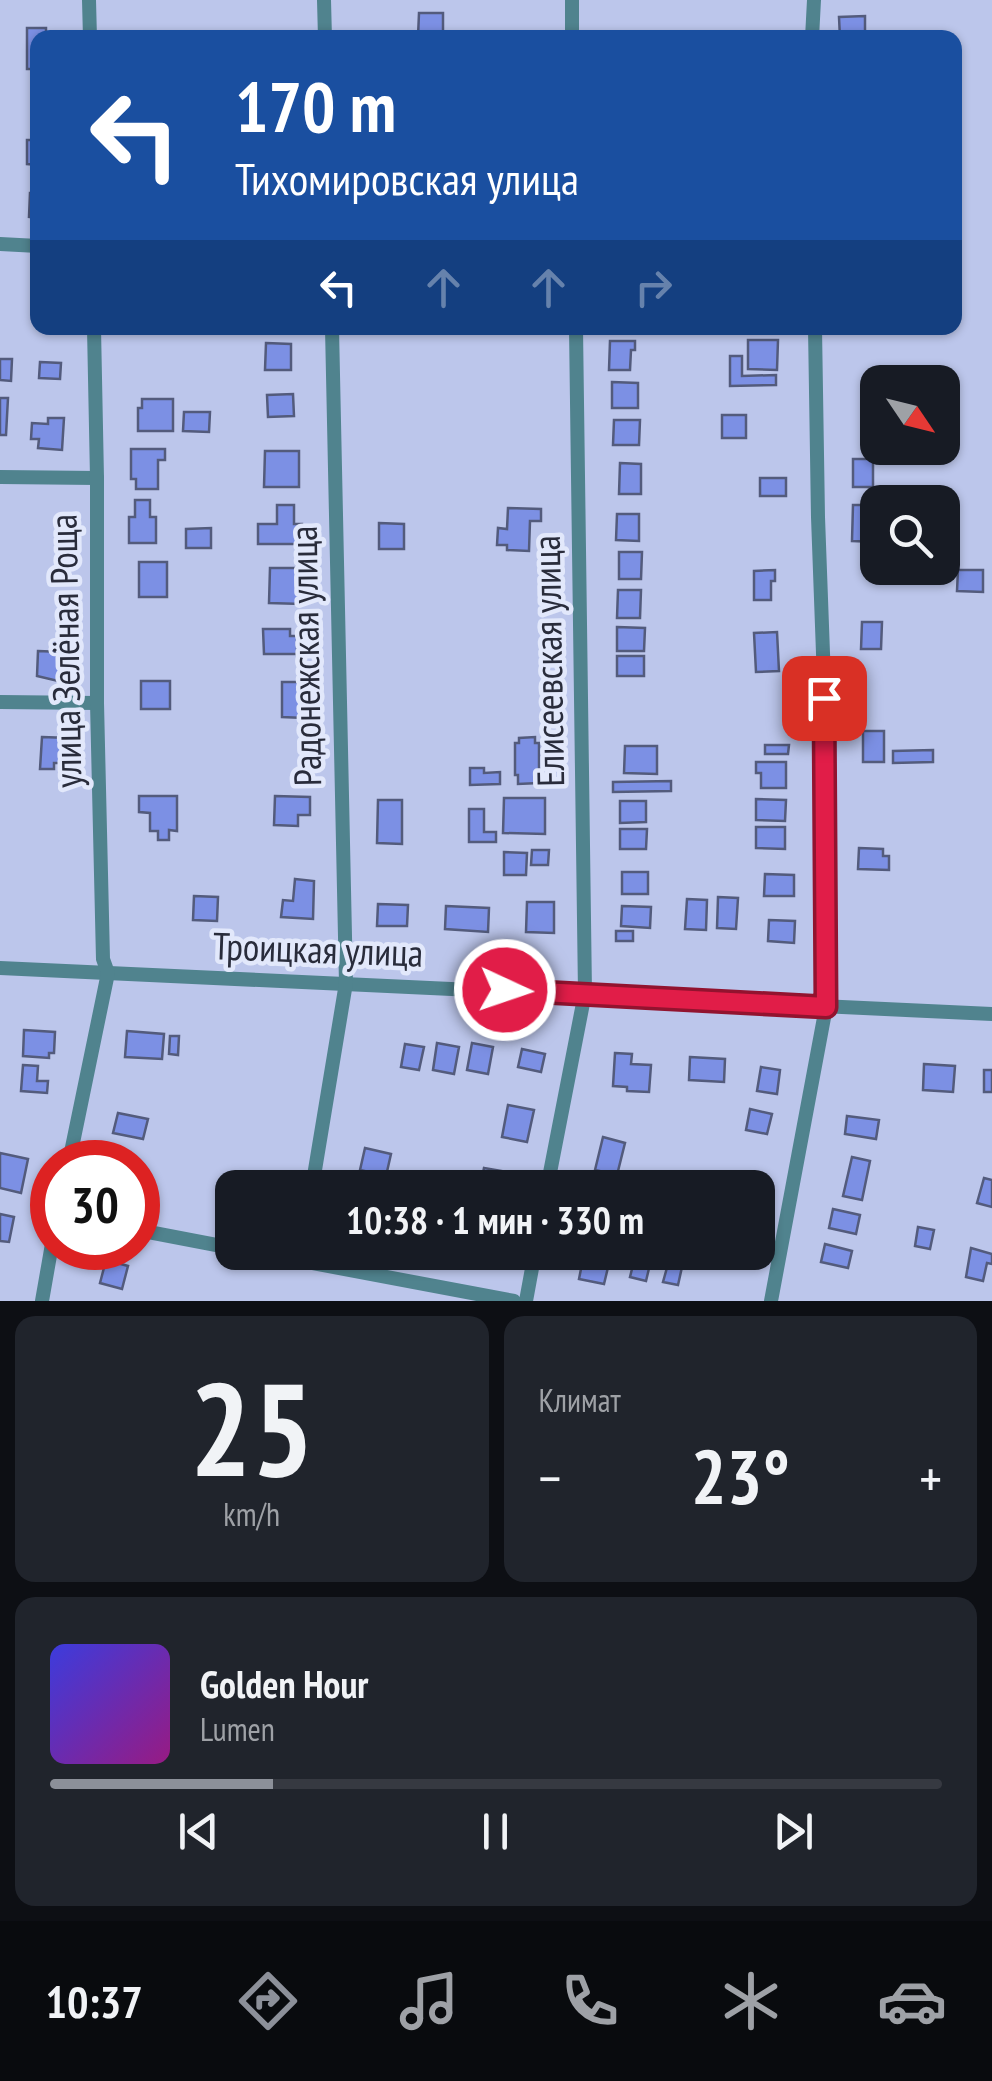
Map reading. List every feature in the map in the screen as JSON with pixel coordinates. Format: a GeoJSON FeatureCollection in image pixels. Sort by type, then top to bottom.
{"type":"FeatureCollection","features":[{"type":"Feature","properties":{"kind":"street"},"geometry":{"type":"LineString","coordinates":[[89,0],[90,30]]}},
{"type":"Feature","properties":{"kind":"street"},"geometry":{"type":"LineString","coordinates":[[324,0],[325,30]]}},
{"type":"Feature","properties":{"kind":"street"},"geometry":{"type":"LineString","coordinates":[[572,0],[572,30]]}},
{"type":"Feature","properties":{"kind":"street"},"geometry":{"type":"LineString","coordinates":[[812,30],[814,0]]}},
{"type":"Feature","properties":{"kind":"street"},"geometry":{"type":"LineString","coordinates":[[0,244],[30,246]]}},
{"type":"Feature","properties":{"kind":"street","name":"улица Зелёная Роща"},"geometry":{"type":"LineString","coordinates":[[74,1140],[108,973],[102,959],[96,703],[94,335]]}},
{"type":"Feature","properties":{"kind":"street","name":"Радонежская улица"},"geometry":{"type":"LineString","coordinates":[[315,1170],[346,984],[332,335]]}},
{"type":"Feature","properties":{"kind":"street","name":"Елисеевская улица"},"geometry":{"type":"LineString","coordinates":[[551,1170],[584,994],[576,335]]}},
{"type":"Feature","properties":{"kind":"street"},"geometry":{"type":"LineString","coordinates":[[771,1301],[826,1007],[826,735],[815,335]]}},
{"type":"Feature","properties":{"kind":"street"},"geometry":{"type":"LineString","coordinates":[[0,478],[97,478]]}},
{"type":"Feature","properties":{"kind":"street"},"geometry":{"type":"LineString","coordinates":[[0,702],[96,703]]}},
{"type":"Feature","properties":{"kind":"street","name":"Троицкая улица"},"geometry":{"type":"LineString","coordinates":[[0,968],[992,1014]]}},
{"type":"Feature","properties":{"kind":"street"},"geometry":{"type":"LineString","coordinates":[[160,1234],[215,1245]]}},
{"type":"Feature","properties":{"kind":"street"},"geometry":{"type":"LineString","coordinates":[[42,1301],[47,1270]]}},
{"type":"Feature","properties":{"kind":"street"},"geometry":{"type":"LineString","coordinates":[[364,1270],[514,1301]]}},
{"type":"Feature","properties":{"kind":"street"},"geometry":{"type":"LineString","coordinates":[[526,1301],[532,1270]]}},
{"type":"Feature","properties":{"kind":"building"},"geometry":{"type":"Polygon","coordinates":[[[419,13],[443,13],[443,30],[418,30],[419,13]]]}},
{"type":"Feature","properties":{"kind":"building"},"geometry":{"type":"Polygon","coordinates":[[[865,16],[865,30],[840,30],[839,17],[865,16]]]}},
{"type":"Feature","properties":{"kind":"building"},"geometry":{"type":"Polygon","coordinates":[[[27,28],[46,28],[30,30],[27,69],[27,28]]]}},
{"type":"Feature","properties":{"kind":"building"},"geometry":{"type":"Polygon","coordinates":[[[27,140],[30,140],[30,164],[27,140]]]}},
{"type":"Feature","properties":{"kind":"building"},"geometry":{"type":"Polygon","coordinates":[[[748,340],[778,340],[777,370],[748,369],[748,340]]]}},
{"type":"Feature","properties":{"kind":"building"},"geometry":{"type":"Polygon","coordinates":[[[610,341],[635,341],[630,370],[609,370],[610,341]]]}},
{"type":"Feature","properties":{"kind":"building"},"geometry":{"type":"Polygon","coordinates":[[[266,343],[291,344],[291,370],[265,370],[266,343]]]}},
{"type":"Feature","properties":{"kind":"building"},"geometry":{"type":"Polygon","coordinates":[[[730,356],[742,356],[742,376],[776,375],[776,385],[730,386],[730,356]]]}},
{"type":"Feature","properties":{"kind":"building"},"geometry":{"type":"Polygon","coordinates":[[[0,359],[12,359],[11,381],[0,380],[0,359]]]}},
{"type":"Feature","properties":{"kind":"building"},"geometry":{"type":"Polygon","coordinates":[[[40,362],[61,363],[60,379],[39,378],[40,362]]]}},
{"type":"Feature","properties":{"kind":"building"},"geometry":{"type":"Polygon","coordinates":[[[612,382],[638,383],[638,408],[612,408],[612,382]]]}},
{"type":"Feature","properties":{"kind":"building"},"geometry":{"type":"Polygon","coordinates":[[[293,394],[294,416],[268,417],[267,395],[293,394]]]}},
{"type":"Feature","properties":{"kind":"building"},"geometry":{"type":"Polygon","coordinates":[[[0,398],[8,398],[6,435],[0,435],[0,398]]]}},
{"type":"Feature","properties":{"kind":"building"},"geometry":{"type":"Polygon","coordinates":[[[142,399],[173,399],[173,431],[138,431],[142,399]]]}},
{"type":"Feature","properties":{"kind":"building"},"geometry":{"type":"Polygon","coordinates":[[[184,412],[210,412],[209,432],[183,431],[184,412]]]}},
{"type":"Feature","properties":{"kind":"building"},"geometry":{"type":"Polygon","coordinates":[[[722,415],[746,415],[746,438],[722,438],[722,415]]]}},
{"type":"Feature","properties":{"kind":"building"},"geometry":{"type":"Polygon","coordinates":[[[48,418],[64,418],[62,450],[38,448],[39,439],[31,439],[32,423],[48,424],[48,418]]]}},
{"type":"Feature","properties":{"kind":"building"},"geometry":{"type":"Polygon","coordinates":[[[614,420],[640,420],[639,445],[613,445],[614,420]]]}},
{"type":"Feature","properties":{"kind":"building"},"geometry":{"type":"Polygon","coordinates":[[[131,449],[165,449],[165,460],[158,460],[158,489],[136,489],[136,479],[131,479],[131,449]]]}},
{"type":"Feature","properties":{"kind":"building"},"geometry":{"type":"Polygon","coordinates":[[[265,451],[299,451],[299,487],[264,487],[265,451]]]}},
{"type":"Feature","properties":{"kind":"building"},"geometry":{"type":"Polygon","coordinates":[[[853,459],[860,459],[860,465],[873,465],[873,485],[853,487],[853,459]]]}},
{"type":"Feature","properties":{"kind":"building"},"geometry":{"type":"Polygon","coordinates":[[[620,463],[641,464],[641,494],[619,494],[620,463]]]}},
{"type":"Feature","properties":{"kind":"building"},"geometry":{"type":"Polygon","coordinates":[[[760,478],[786,478],[786,496],[760,496],[760,478]]]}},
{"type":"Feature","properties":{"kind":"building"},"geometry":{"type":"Polygon","coordinates":[[[135,500],[150,500],[150,517],[156,517],[156,543],[129,543],[129,517],[135,517],[135,500]]]}},
{"type":"Feature","properties":{"kind":"building"},"geometry":{"type":"Polygon","coordinates":[[[277,505],[294,505],[294,524],[302,524],[302,544],[258,544],[258,524],[277,524],[277,505]]]}},
{"type":"Feature","properties":{"kind":"building"},"geometry":{"type":"Polygon","coordinates":[[[853,505],[860,505],[860,541],[852,541],[853,505]]]}},
{"type":"Feature","properties":{"kind":"building"},"geometry":{"type":"Polygon","coordinates":[[[508,508],[541,509],[541,521],[530,521],[529,551],[507,550],[507,545],[497,545],[498,528],[507,529],[508,508]]]}},
{"type":"Feature","properties":{"kind":"building"},"geometry":{"type":"Polygon","coordinates":[[[617,514],[639,514],[639,541],[616,540],[617,514]]]}},
{"type":"Feature","properties":{"kind":"building"},"geometry":{"type":"Polygon","coordinates":[[[379,523],[404,524],[404,549],[379,549],[379,523]]]}},
{"type":"Feature","properties":{"kind":"building"},"geometry":{"type":"Polygon","coordinates":[[[211,528],[211,548],[186,548],[186,529],[211,528]]]}},
{"type":"Feature","properties":{"kind":"building"},"geometry":{"type":"Polygon","coordinates":[[[619,552],[642,552],[641,579],[619,579],[619,552]]]}},
{"type":"Feature","properties":{"kind":"building"},"geometry":{"type":"Polygon","coordinates":[[[139,562],[167,562],[167,597],[139,597],[139,562]]]}},
{"type":"Feature","properties":{"kind":"building"},"geometry":{"type":"Polygon","coordinates":[[[270,568],[302,568],[302,604],[269,603],[270,568]]]}},
{"type":"Feature","properties":{"kind":"building"},"geometry":{"type":"Polygon","coordinates":[[[775,570],[771,600],[754,600],[754,571],[775,570]]]}},
{"type":"Feature","properties":{"kind":"building"},"geometry":{"type":"Polygon","coordinates":[[[960,570],[983,570],[983,592],[957,591],[960,570]]]}},
{"type":"Feature","properties":{"kind":"building"},"geometry":{"type":"Polygon","coordinates":[[[618,590],[641,590],[640,618],[617,618],[618,590]]]}},
{"type":"Feature","properties":{"kind":"building"},"geometry":{"type":"Polygon","coordinates":[[[862,622],[882,622],[881,649],[861,649],[862,622]]]}},
{"type":"Feature","properties":{"kind":"building"},"geometry":{"type":"Polygon","coordinates":[[[617,627],[645,628],[644,651],[617,651],[617,627]]]}},
{"type":"Feature","properties":{"kind":"building"},"geometry":{"type":"Polygon","coordinates":[[[263,629],[290,629],[290,636],[297,636],[297,654],[264,654],[263,629]]]}},
{"type":"Feature","properties":{"kind":"building"},"geometry":{"type":"Polygon","coordinates":[[[777,632],[779,671],[756,672],[754,633],[777,632]]]}},
{"type":"Feature","properties":{"kind":"building"},"geometry":{"type":"Polygon","coordinates":[[[38,651],[62,652],[58,681],[37,676],[38,651]]]}},
{"type":"Feature","properties":{"kind":"building"},"geometry":{"type":"Polygon","coordinates":[[[617,656],[644,656],[644,676],[617,676],[617,656]]]}},
{"type":"Feature","properties":{"kind":"building"},"geometry":{"type":"Polygon","coordinates":[[[141,681],[170,681],[170,709],[141,709],[141,681]]]}},
{"type":"Feature","properties":{"kind":"building"},"geometry":{"type":"Polygon","coordinates":[[[282,682],[312,682],[312,709],[305,709],[304,718],[282,717],[282,682]]]}},
{"type":"Feature","properties":{"kind":"building"},"geometry":{"type":"Polygon","coordinates":[[[863,731],[884,731],[884,762],[863,762],[863,731]]]}},
{"type":"Feature","properties":{"kind":"building"},"geometry":{"type":"Polygon","coordinates":[[[42,737],[69,738],[67,763],[54,763],[54,769],[40,769],[42,737]]]}},
{"type":"Feature","properties":{"kind":"building"},"geometry":{"type":"Polygon","coordinates":[[[535,737],[535,743],[539,743],[539,783],[518,784],[515,743],[519,743],[519,738],[535,737]]]}},
{"type":"Feature","properties":{"kind":"building"},"geometry":{"type":"Polygon","coordinates":[[[765,745],[789,745],[788,754],[765,754],[765,745]]]}},
{"type":"Feature","properties":{"kind":"building"},"geometry":{"type":"Polygon","coordinates":[[[625,746],[657,746],[657,774],[624,773],[625,746]]]}},
{"type":"Feature","properties":{"kind":"building"},"geometry":{"type":"Polygon","coordinates":[[[933,750],[933,762],[893,763],[893,751],[933,750]]]}},
{"type":"Feature","properties":{"kind":"building"},"geometry":{"type":"Polygon","coordinates":[[[756,762],[786,762],[786,788],[761,788],[756,762]]]}},
{"type":"Feature","properties":{"kind":"building"},"geometry":{"type":"Polygon","coordinates":[[[470,768],[484,768],[484,773],[500,772],[500,784],[470,785],[470,768]]]}},
{"type":"Feature","properties":{"kind":"building"},"geometry":{"type":"Polygon","coordinates":[[[671,781],[671,791],[613,792],[613,782],[671,781]]]}},
{"type":"Feature","properties":{"kind":"building"},"geometry":{"type":"Polygon","coordinates":[[[139,796],[177,796],[177,831],[169,830],[169,840],[158,840],[158,831],[150,831],[150,813],[139,812],[139,796]]]}},
{"type":"Feature","properties":{"kind":"building"},"geometry":{"type":"Polygon","coordinates":[[[275,796],[310,797],[310,815],[298,815],[298,826],[274,825],[275,796]]]}},
{"type":"Feature","properties":{"kind":"building"},"geometry":{"type":"Polygon","coordinates":[[[504,798],[545,798],[545,834],[503,833],[504,798]]]}},
{"type":"Feature","properties":{"kind":"building"},"geometry":{"type":"Polygon","coordinates":[[[756,799],[786,800],[785,821],[756,820],[756,799]]]}},
{"type":"Feature","properties":{"kind":"building"},"geometry":{"type":"Polygon","coordinates":[[[378,800],[402,800],[402,844],[377,843],[378,800]]]}},
{"type":"Feature","properties":{"kind":"building"},"geometry":{"type":"Polygon","coordinates":[[[620,801],[646,801],[646,822],[620,823],[620,801]]]}},
{"type":"Feature","properties":{"kind":"building"},"geometry":{"type":"Polygon","coordinates":[[[469,809],[484,809],[484,832],[496,832],[496,842],[469,842],[469,809]]]}},
{"type":"Feature","properties":{"kind":"building"},"geometry":{"type":"Polygon","coordinates":[[[756,827],[785,827],[785,849],[756,848],[756,827]]]}},
{"type":"Feature","properties":{"kind":"building"},"geometry":{"type":"Polygon","coordinates":[[[620,829],[647,829],[646,849],[620,849],[620,829]]]}},
{"type":"Feature","properties":{"kind":"building"},"geometry":{"type":"Polygon","coordinates":[[[859,848],[883,849],[883,856],[889,856],[889,870],[858,869],[859,848]]]}},
{"type":"Feature","properties":{"kind":"building"},"geometry":{"type":"Polygon","coordinates":[[[532,850],[549,850],[548,865],[531,865],[532,850]]]}},
{"type":"Feature","properties":{"kind":"building"},"geometry":{"type":"Polygon","coordinates":[[[504,852],[527,853],[526,875],[504,875],[504,852]]]}},
{"type":"Feature","properties":{"kind":"building"},"geometry":{"type":"Polygon","coordinates":[[[622,872],[648,872],[648,894],[622,894],[622,872]]]}},
{"type":"Feature","properties":{"kind":"building"},"geometry":{"type":"Polygon","coordinates":[[[765,874],[794,875],[794,896],[764,896],[765,874]]]}},
{"type":"Feature","properties":{"kind":"building"},"geometry":{"type":"Polygon","coordinates":[[[295,879],[314,881],[313,919],[281,917],[283,900],[293,901],[295,879]]]}},
{"type":"Feature","properties":{"kind":"building"},"geometry":{"type":"Polygon","coordinates":[[[194,896],[218,897],[217,921],[193,920],[194,896]]]}},
{"type":"Feature","properties":{"kind":"building"},"geometry":{"type":"Polygon","coordinates":[[[718,897],[738,898],[736,929],[717,928],[718,897]]]}},
{"type":"Feature","properties":{"kind":"building"},"geometry":{"type":"Polygon","coordinates":[[[687,899],[707,900],[706,930],[685,929],[687,899]]]}},
{"type":"Feature","properties":{"kind":"building"},"geometry":{"type":"Polygon","coordinates":[[[527,902],[554,902],[554,933],[526,932],[527,902]]]}},
{"type":"Feature","properties":{"kind":"building"},"geometry":{"type":"Polygon","coordinates":[[[378,904],[408,905],[407,926],[377,926],[378,904]]]}},
{"type":"Feature","properties":{"kind":"building"},"geometry":{"type":"Polygon","coordinates":[[[446,906],[489,908],[488,932],[445,929],[446,906]]]}},
{"type":"Feature","properties":{"kind":"building"},"geometry":{"type":"Polygon","coordinates":[[[622,906],[651,907],[650,928],[621,926],[622,906]]]}},
{"type":"Feature","properties":{"kind":"building"},"geometry":{"type":"Polygon","coordinates":[[[769,920],[795,921],[794,943],[768,941],[769,920]]]}},
{"type":"Feature","properties":{"kind":"building"},"geometry":{"type":"Polygon","coordinates":[[[616,931],[633,931],[633,941],[616,941],[616,931]]]}},
{"type":"Feature","properties":{"kind":"building"},"geometry":{"type":"Polygon","coordinates":[[[24,1030],[55,1032],[54,1053],[49,1053],[49,1058],[23,1056],[24,1030]]]}},
{"type":"Feature","properties":{"kind":"building"},"geometry":{"type":"Polygon","coordinates":[[[127,1031],[164,1034],[162,1059],[125,1057],[127,1031]]]}},
{"type":"Feature","properties":{"kind":"building"},"geometry":{"type":"Polygon","coordinates":[[[170,1036],[179,1036],[178,1055],[169,1054],[170,1036]]]}},
{"type":"Feature","properties":{"kind":"building"},"geometry":{"type":"Polygon","coordinates":[[[437,1043],[459,1047],[454,1074],[433,1070],[437,1043]]]}},
{"type":"Feature","properties":{"kind":"building"},"geometry":{"type":"Polygon","coordinates":[[[472,1043],[493,1047],[488,1074],[467,1070],[472,1043]]]}},
{"type":"Feature","properties":{"kind":"building"},"geometry":{"type":"Polygon","coordinates":[[[405,1044],[424,1047],[419,1070],[401,1067],[405,1044]]]}},
{"type":"Feature","properties":{"kind":"building"},"geometry":{"type":"Polygon","coordinates":[[[522,1049],[545,1054],[541,1072],[518,1067],[522,1049]]]}},
{"type":"Feature","properties":{"kind":"building"},"geometry":{"type":"Polygon","coordinates":[[[615,1053],[632,1054],[631,1064],[651,1065],[649,1092],[613,1086],[615,1053]]]}},
{"type":"Feature","properties":{"kind":"building"},"geometry":{"type":"Polygon","coordinates":[[[690,1057],[725,1059],[724,1082],[689,1080],[690,1057]]]}},
{"type":"Feature","properties":{"kind":"building"},"geometry":{"type":"Polygon","coordinates":[[[924,1064],[955,1066],[953,1092],[923,1090],[924,1064]]]}},
{"type":"Feature","properties":{"kind":"building"},"geometry":{"type":"Polygon","coordinates":[[[23,1065],[38,1066],[37,1081],[48,1081],[47,1093],[21,1091],[23,1065]]]}},
{"type":"Feature","properties":{"kind":"building"},"geometry":{"type":"Polygon","coordinates":[[[761,1067],[780,1070],[777,1094],[757,1091],[761,1067]]]}},
{"type":"Feature","properties":{"kind":"building"},"geometry":{"type":"Polygon","coordinates":[[[984,1070],[992,1070],[992,1092],[984,1092],[984,1070]]]}},
{"type":"Feature","properties":{"kind":"building"},"geometry":{"type":"Polygon","coordinates":[[[508,1105],[534,1110],[527,1142],[502,1137],[508,1105]]]}},
{"type":"Feature","properties":{"kind":"building"},"geometry":{"type":"Polygon","coordinates":[[[750,1109],[772,1114],[767,1134],[746,1130],[750,1109]]]}},
{"type":"Feature","properties":{"kind":"building"},"geometry":{"type":"Polygon","coordinates":[[[118,1113],[148,1119],[143,1139],[113,1133],[118,1113]]]}},
{"type":"Feature","properties":{"kind":"building"},"geometry":{"type":"Polygon","coordinates":[[[847,1116],[879,1120],[876,1139],[845,1134],[847,1116]]]}},
{"type":"Feature","properties":{"kind":"building"},"geometry":{"type":"Polygon","coordinates":[[[603,1137],[625,1143],[618,1170],[595,1170],[603,1137]]]}},
{"type":"Feature","properties":{"kind":"building"},"geometry":{"type":"Polygon","coordinates":[[[365,1148],[391,1154],[387,1170],[360,1170],[365,1148]]]}},
{"type":"Feature","properties":{"kind":"building"},"geometry":{"type":"Polygon","coordinates":[[[0,1153],[28,1159],[21,1193],[0,1188],[0,1153]]]}},
{"type":"Feature","properties":{"kind":"building"},"geometry":{"type":"Polygon","coordinates":[[[852,1157],[870,1161],[862,1200],[843,1196],[852,1157]]]}},
{"type":"Feature","properties":{"kind":"building"},"geometry":{"type":"Polygon","coordinates":[[[984,1178],[992,1180],[992,1207],[977,1203],[984,1178]]]}},
{"type":"Feature","properties":{"kind":"building"},"geometry":{"type":"Polygon","coordinates":[[[833,1209],[860,1215],[856,1234],[829,1228],[833,1209]]]}},
{"type":"Feature","properties":{"kind":"building"},"geometry":{"type":"Polygon","coordinates":[[[0,1214],[14,1217],[9,1242],[0,1241],[0,1214]]]}},
{"type":"Feature","properties":{"kind":"building"},"geometry":{"type":"Polygon","coordinates":[[[918,1227],[934,1230],[930,1249],[915,1246],[918,1227]]]}},
{"type":"Feature","properties":{"kind":"building"},"geometry":{"type":"Polygon","coordinates":[[[825,1244],[852,1251],[848,1268],[821,1262],[825,1244]]]}},
{"type":"Feature","properties":{"kind":"building"},"geometry":{"type":"Polygon","coordinates":[[[971,1248],[992,1254],[992,1264],[987,1263],[983,1281],[966,1277],[971,1248]]]}},
{"type":"Feature","properties":{"kind":"building"},"geometry":{"type":"Polygon","coordinates":[[[103,1270],[127,1270],[122,1289],[100,1283],[103,1270]]]}},
{"type":"Feature","properties":{"kind":"building"},"geometry":{"type":"Polygon","coordinates":[[[581,1270],[607,1270],[604,1284],[579,1279],[581,1270]]]}},
{"type":"Feature","properties":{"kind":"building"},"geometry":{"type":"Polygon","coordinates":[[[632,1270],[649,1270],[646,1281],[630,1277],[632,1270]]]}},
{"type":"Feature","properties":{"kind":"building"},"geometry":{"type":"Polygon","coordinates":[[[666,1270],[681,1270],[678,1285],[663,1282],[666,1270]]]}},
{"type":"Feature","properties":{"kind":"route"},"geometry":{"type":"LineString","coordinates":[[505,990],[826,1007],[824,698]]}}]}
